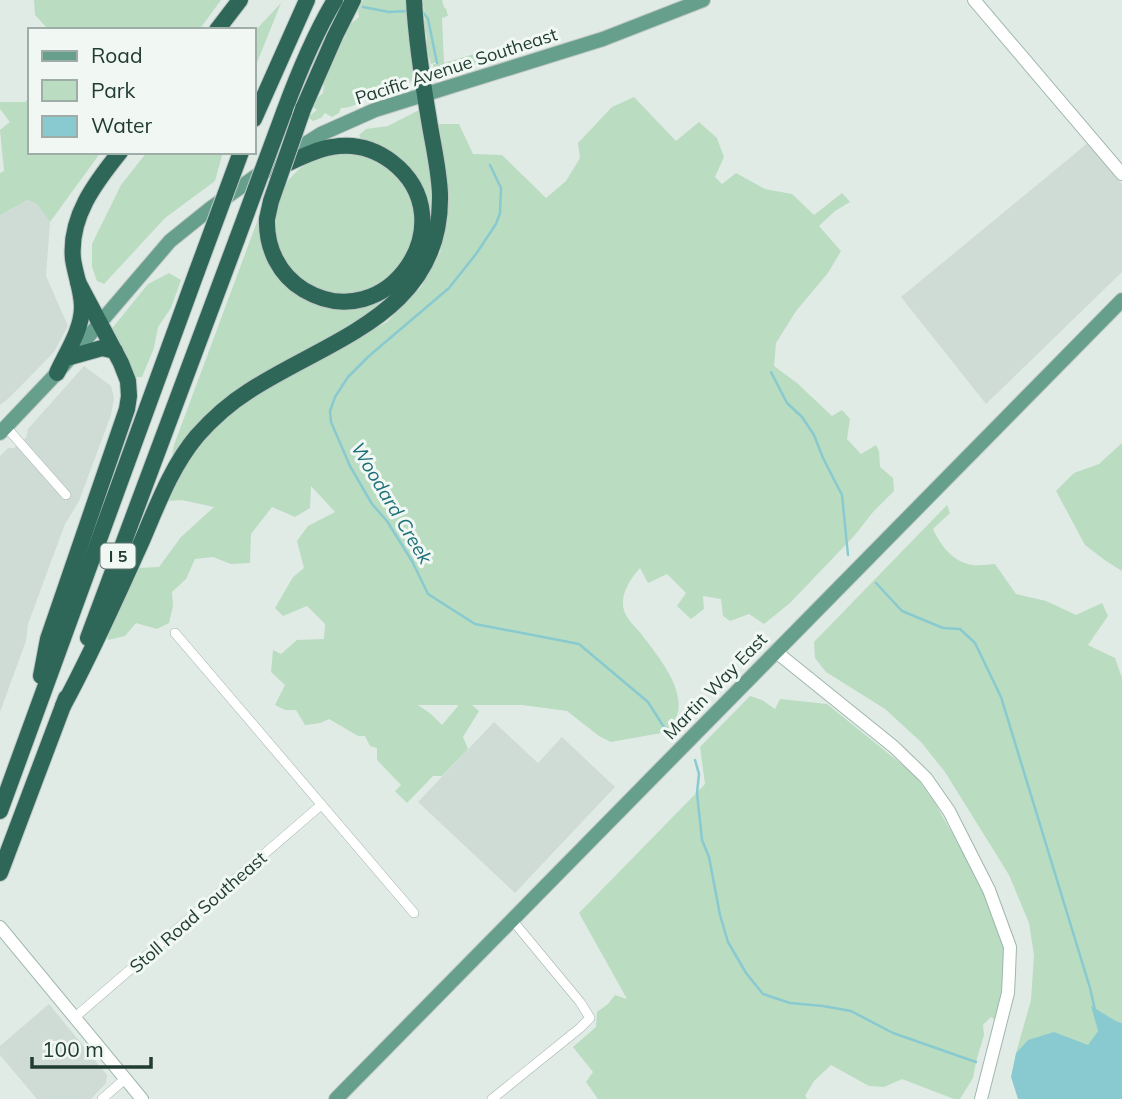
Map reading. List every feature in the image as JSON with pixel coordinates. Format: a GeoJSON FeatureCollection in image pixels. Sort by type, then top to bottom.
{"type":"FeatureCollection","features":[{"type":"Feature","properties":{"kind":"highway"},"geometry":{"type":"LineString","coordinates":[[219,28],[240,0]]}},
{"type":"Feature","properties":{"kind":"highway"},"geometry":{"type":"LineString","coordinates":[[256,115],[307,0]]}},
{"type":"Feature","properties":{"kind":"highway","name":"I 5"},"geometry":{"type":"LineString","coordinates":[[0,873],[284,112],[304,61],[335,0]]}},
{"type":"Feature","properties":{"kind":"highway"},"geometry":{"type":"LineString","coordinates":[[254,177],[301,159],[316,151],[332,146],[369,149],[387,158],[412,185],[420,203],[422,234],[413,260],[392,285],[375,295],[358,300],[331,300],[307,292],[287,276],[276,261],[270,246],[267,219],[273,194],[303,109],[353,0]]}},
{"type":"Feature","properties":{"kind":"highway"},"geometry":{"type":"LineString","coordinates":[[64,706],[174,470],[195,439],[225,409],[248,392],[377,318],[402,296],[420,271],[433,242],[440,194],[414,0]]}},
{"type":"Feature","properties":{"kind":"highway"},"geometry":{"type":"LineString","coordinates":[[57,373],[78,328],[82,307],[73,259],[72,237],[76,221],[85,200],[118,154]]}},
{"type":"Feature","properties":{"kind":"highway","name":"I 5"},"geometry":{"type":"LineString","coordinates":[[0,811],[240,154]]}},
{"type":"Feature","properties":{"kind":"highway"},"geometry":{"type":"LineString","coordinates":[[32,724],[48,639],[127,409],[128,381],[78,282]]}},
{"type":"Feature","properties":{"kind":"highway"},"geometry":{"type":"LineString","coordinates":[[70,357],[102,348],[114,351]]}},
{"type":"Feature","properties":{"kind":"main road","name":"Pacific Avenue Southeast"},"geometry":{"type":"LineString","coordinates":[[3,430],[57,373],[170,241],[186,226],[254,177],[308,142],[375,110],[608,38],[703,0]]}},
{"type":"Feature","properties":{"kind":"main road","name":"Martin Way East"},"geometry":{"type":"LineString","coordinates":[[336,1099],[1122,300]]}},
{"type":"Feature","properties":{"kind":"street"},"geometry":{"type":"LineString","coordinates":[[974,0],[1122,174]]}},
{"type":"Feature","properties":{"kind":"street"},"geometry":{"type":"LineString","coordinates":[[3,430],[66,495]]}},
{"type":"Feature","properties":{"kind":"street"},"geometry":{"type":"LineString","coordinates":[[175,633],[414,913]]}},
{"type":"Feature","properties":{"kind":"street"},"geometry":{"type":"LineString","coordinates":[[775,651],[894,747],[926,778],[948,811],[989,890],[1010,947],[1008,993],[981,1099]]}},
{"type":"Feature","properties":{"kind":"street","name":"Stoll Road Southeast"},"geometry":{"type":"LineString","coordinates":[[74,1018],[321,806]]}},
{"type":"Feature","properties":{"kind":"street"},"geometry":{"type":"LineString","coordinates":[[492,1099],[590,1018],[513,920]]}},
{"type":"Feature","properties":{"kind":"street"},"geometry":{"type":"LineString","coordinates":[[2,929],[142,1099]]}},
{"type":"Feature","properties":{"kind":"street"},"geometry":{"type":"LineString","coordinates":[[102,1099],[125,1079]]}},
{"type":"Feature","properties":{"kind":"shaded area"},"geometry":{"type":"Polygon","coordinates":[[[1089,142],[1122,184],[1122,272],[986,404],[901,297],[1089,142]]]}},
{"type":"Feature","properties":{"kind":"shaded area"},"geometry":{"type":"Polygon","coordinates":[[[27,200],[37,204],[50,222],[46,276],[68,326],[54,352],[0,405],[0,215],[27,200]]]}},
{"type":"Feature","properties":{"kind":"shaded area"},"geometry":{"type":"Polygon","coordinates":[[[84,366],[111,386],[114,398],[111,415],[79,501],[65,524],[28,624],[26,641],[0,712],[0,456],[26,438],[28,429],[84,366]]]}},
{"type":"Feature","properties":{"kind":"shaded area"},"geometry":{"type":"Polygon","coordinates":[[[494,722],[538,763],[562,737],[615,787],[515,893],[418,802],[494,722]]]}},
{"type":"Feature","properties":{"kind":"shaded area"},"geometry":{"type":"Polygon","coordinates":[[[49,1004],[107,1075],[106,1083],[91,1099],[37,1099],[0,1055],[0,1046],[49,1004]]]}},
{"type":"Feature","properties":{"kind":"green space"},"geometry":{"type":"Polygon","coordinates":[[[34,0],[221,0],[200,28],[47,28],[35,15],[34,0]]]}},
{"type":"Feature","properties":{"kind":"green space"},"geometry":{"type":"Polygon","coordinates":[[[363,0],[411,0],[418,76],[399,87],[397,79],[393,80],[382,86],[380,92],[373,97],[367,95],[356,104],[341,108],[339,113],[332,117],[325,113],[313,121],[308,117],[317,110],[313,107],[314,101],[323,93],[324,82],[321,80],[336,49],[346,36],[341,32],[359,17],[358,11],[363,0]]]}},
{"type":"Feature","properties":{"kind":"green space"},"geometry":{"type":"Polygon","coordinates":[[[419,0],[442,0],[446,9],[448,16],[442,18],[444,63],[488,50],[490,53],[522,46],[523,50],[451,72],[434,68],[433,64],[438,64],[438,58],[437,62],[431,64],[426,47],[426,32],[420,30],[425,20],[424,6],[419,0]]]}},
{"type":"Feature","properties":{"kind":"green space"},"geometry":{"type":"Polygon","coordinates":[[[281,3],[256,65],[256,30],[281,3]]]}},
{"type":"Feature","properties":{"kind":"green space"},"geometry":{"type":"Polygon","coordinates":[[[634,97],[676,141],[699,122],[717,138],[724,157],[715,177],[722,184],[736,173],[765,189],[792,194],[814,215],[842,193],[850,202],[819,226],[841,251],[828,273],[796,311],[776,343],[774,366],[797,383],[832,416],[842,410],[850,419],[847,439],[861,454],[876,445],[880,467],[893,478],[894,491],[855,535],[790,603],[764,624],[749,614],[730,621],[723,616],[721,599],[703,596],[704,609],[691,619],[677,606],[686,593],[667,574],[648,583],[640,568],[626,589],[623,607],[628,619],[669,674],[678,696],[679,708],[667,732],[611,742],[567,711],[522,705],[472,705],[479,711],[463,737],[468,749],[442,776],[433,776],[407,803],[395,791],[401,785],[377,760],[377,748],[370,746],[365,736],[358,736],[329,719],[305,725],[296,710],[285,710],[275,705],[285,685],[271,672],[273,650],[281,654],[297,640],[324,639],[325,624],[307,606],[283,616],[275,608],[293,577],[304,568],[297,541],[308,526],[335,512],[311,486],[310,508],[295,517],[272,507],[251,534],[250,563],[231,564],[213,557],[195,559],[186,579],[172,592],[173,606],[169,623],[157,629],[136,623],[125,636],[108,640],[107,631],[114,622],[137,568],[159,567],[181,537],[214,507],[182,500],[168,501],[176,474],[210,433],[240,405],[387,322],[421,287],[440,253],[448,214],[439,124],[459,124],[473,154],[502,155],[546,198],[566,181],[580,158],[578,143],[612,107],[634,97]],[[418,705],[442,725],[458,705],[418,705]]]}},
{"type":"Feature","properties":{"kind":"green space"},"geometry":{"type":"Polygon","coordinates":[[[28,99],[28,154],[100,154],[50,222],[37,204],[27,200],[0,215],[0,173],[4,171],[0,130],[10,122],[0,109],[0,102],[25,102],[28,99]]]}},
{"type":"Feature","properties":{"kind":"green space"},"geometry":{"type":"Polygon","coordinates":[[[421,109],[424,113],[430,172],[428,232],[424,201],[363,143],[359,135],[366,129],[388,126],[421,109]]]}},
{"type":"Feature","properties":{"kind":"green space"},"geometry":{"type":"Polygon","coordinates":[[[344,153],[371,158],[394,173],[409,196],[414,223],[409,250],[394,273],[371,288],[344,293],[317,288],[294,273],[279,250],[274,223],[279,196],[294,173],[317,158],[344,153]]]}},
{"type":"Feature","properties":{"kind":"green space"},"geometry":{"type":"Polygon","coordinates":[[[145,154],[222,154],[215,181],[165,218],[104,284],[97,281],[92,267],[92,244],[121,185],[145,154]]]}},
{"type":"Feature","properties":{"kind":"green space"},"geometry":{"type":"Polygon","coordinates":[[[267,195],[263,239],[310,298],[397,289],[382,309],[259,380],[171,461],[174,445],[267,195]]]}},
{"type":"Feature","properties":{"kind":"green space"},"geometry":{"type":"Polygon","coordinates":[[[169,273],[181,280],[171,308],[158,327],[154,348],[142,377],[134,377],[110,331],[148,284],[169,273]]]}},
{"type":"Feature","properties":{"kind":"green space"},"geometry":{"type":"Polygon","coordinates":[[[1122,443],[1122,571],[1085,545],[1056,491],[1074,473],[1099,464],[1122,443]]]}},
{"type":"Feature","properties":{"kind":"green space"},"geometry":{"type":"Polygon","coordinates":[[[947,505],[950,513],[933,529],[954,557],[966,564],[995,564],[1016,594],[1046,601],[1076,615],[1102,603],[1108,616],[1088,645],[1115,658],[1122,678],[1122,1023],[1092,1007],[1098,1031],[1088,1046],[1028,1040],[1016,1053],[1031,1000],[1034,955],[1029,923],[1009,875],[945,772],[921,742],[885,709],[826,672],[815,658],[814,642],[947,505]]]}},
{"type":"Feature","properties":{"kind":"green space"},"geometry":{"type":"Polygon","coordinates":[[[750,696],[775,709],[780,699],[827,704],[915,775],[935,803],[986,893],[1005,946],[1006,987],[998,1022],[991,1017],[983,1025],[984,1035],[973,1078],[960,1099],[902,1079],[884,1087],[869,1086],[831,1065],[814,1081],[805,1096],[807,1099],[598,1099],[586,1082],[593,1072],[573,1047],[596,1027],[597,1012],[615,995],[627,999],[579,913],[705,784],[700,747],[750,696]]]}},
{"type":"Feature","properties":{"kind":"water"},"geometry":{"type":"Polygon","coordinates":[[[1091,1006],[1122,1023],[1122,1099],[1018,1099],[1011,1077],[1016,1053],[1028,1040],[1054,1032],[1088,1045],[1098,1031],[1091,1006]]]}},
{"type":"Feature","properties":{"kind":"waterway","name":"Woodard Creek"},"geometry":{"type":"LineString","coordinates":[[363,7],[389,12],[408,11]]}},
{"type":"Feature","properties":{"kind":"waterway","name":"Woodard Creek"},"geometry":{"type":"LineString","coordinates":[[422,11],[428,19],[437,63]]}},
{"type":"Feature","properties":{"kind":"waterway","name":"Woodard Creek"},"geometry":{"type":"LineString","coordinates":[[490,165],[501,188],[500,213],[496,224],[449,288],[348,377],[335,397],[330,411],[331,422],[350,466],[372,504],[387,521],[412,561],[428,594],[475,624],[579,644],[648,702],[667,732]]}},
{"type":"Feature","properties":{"kind":"waterway"},"geometry":{"type":"LineString","coordinates":[[771,372],[787,403],[802,417],[814,435],[842,495],[848,555]]}},
{"type":"Feature","properties":{"kind":"waterway"},"geometry":{"type":"LineString","coordinates":[[876,583],[902,611],[943,628],[960,629],[975,643],[1001,697],[1095,1010]]}},
{"type":"Feature","properties":{"kind":"waterway","name":"Woodard Creek"},"geometry":{"type":"LineString","coordinates":[[695,760],[699,774],[697,793],[702,840],[709,857],[720,915],[728,942],[746,973],[763,994],[790,1003],[851,1011],[893,1033],[976,1062]]}}]}
